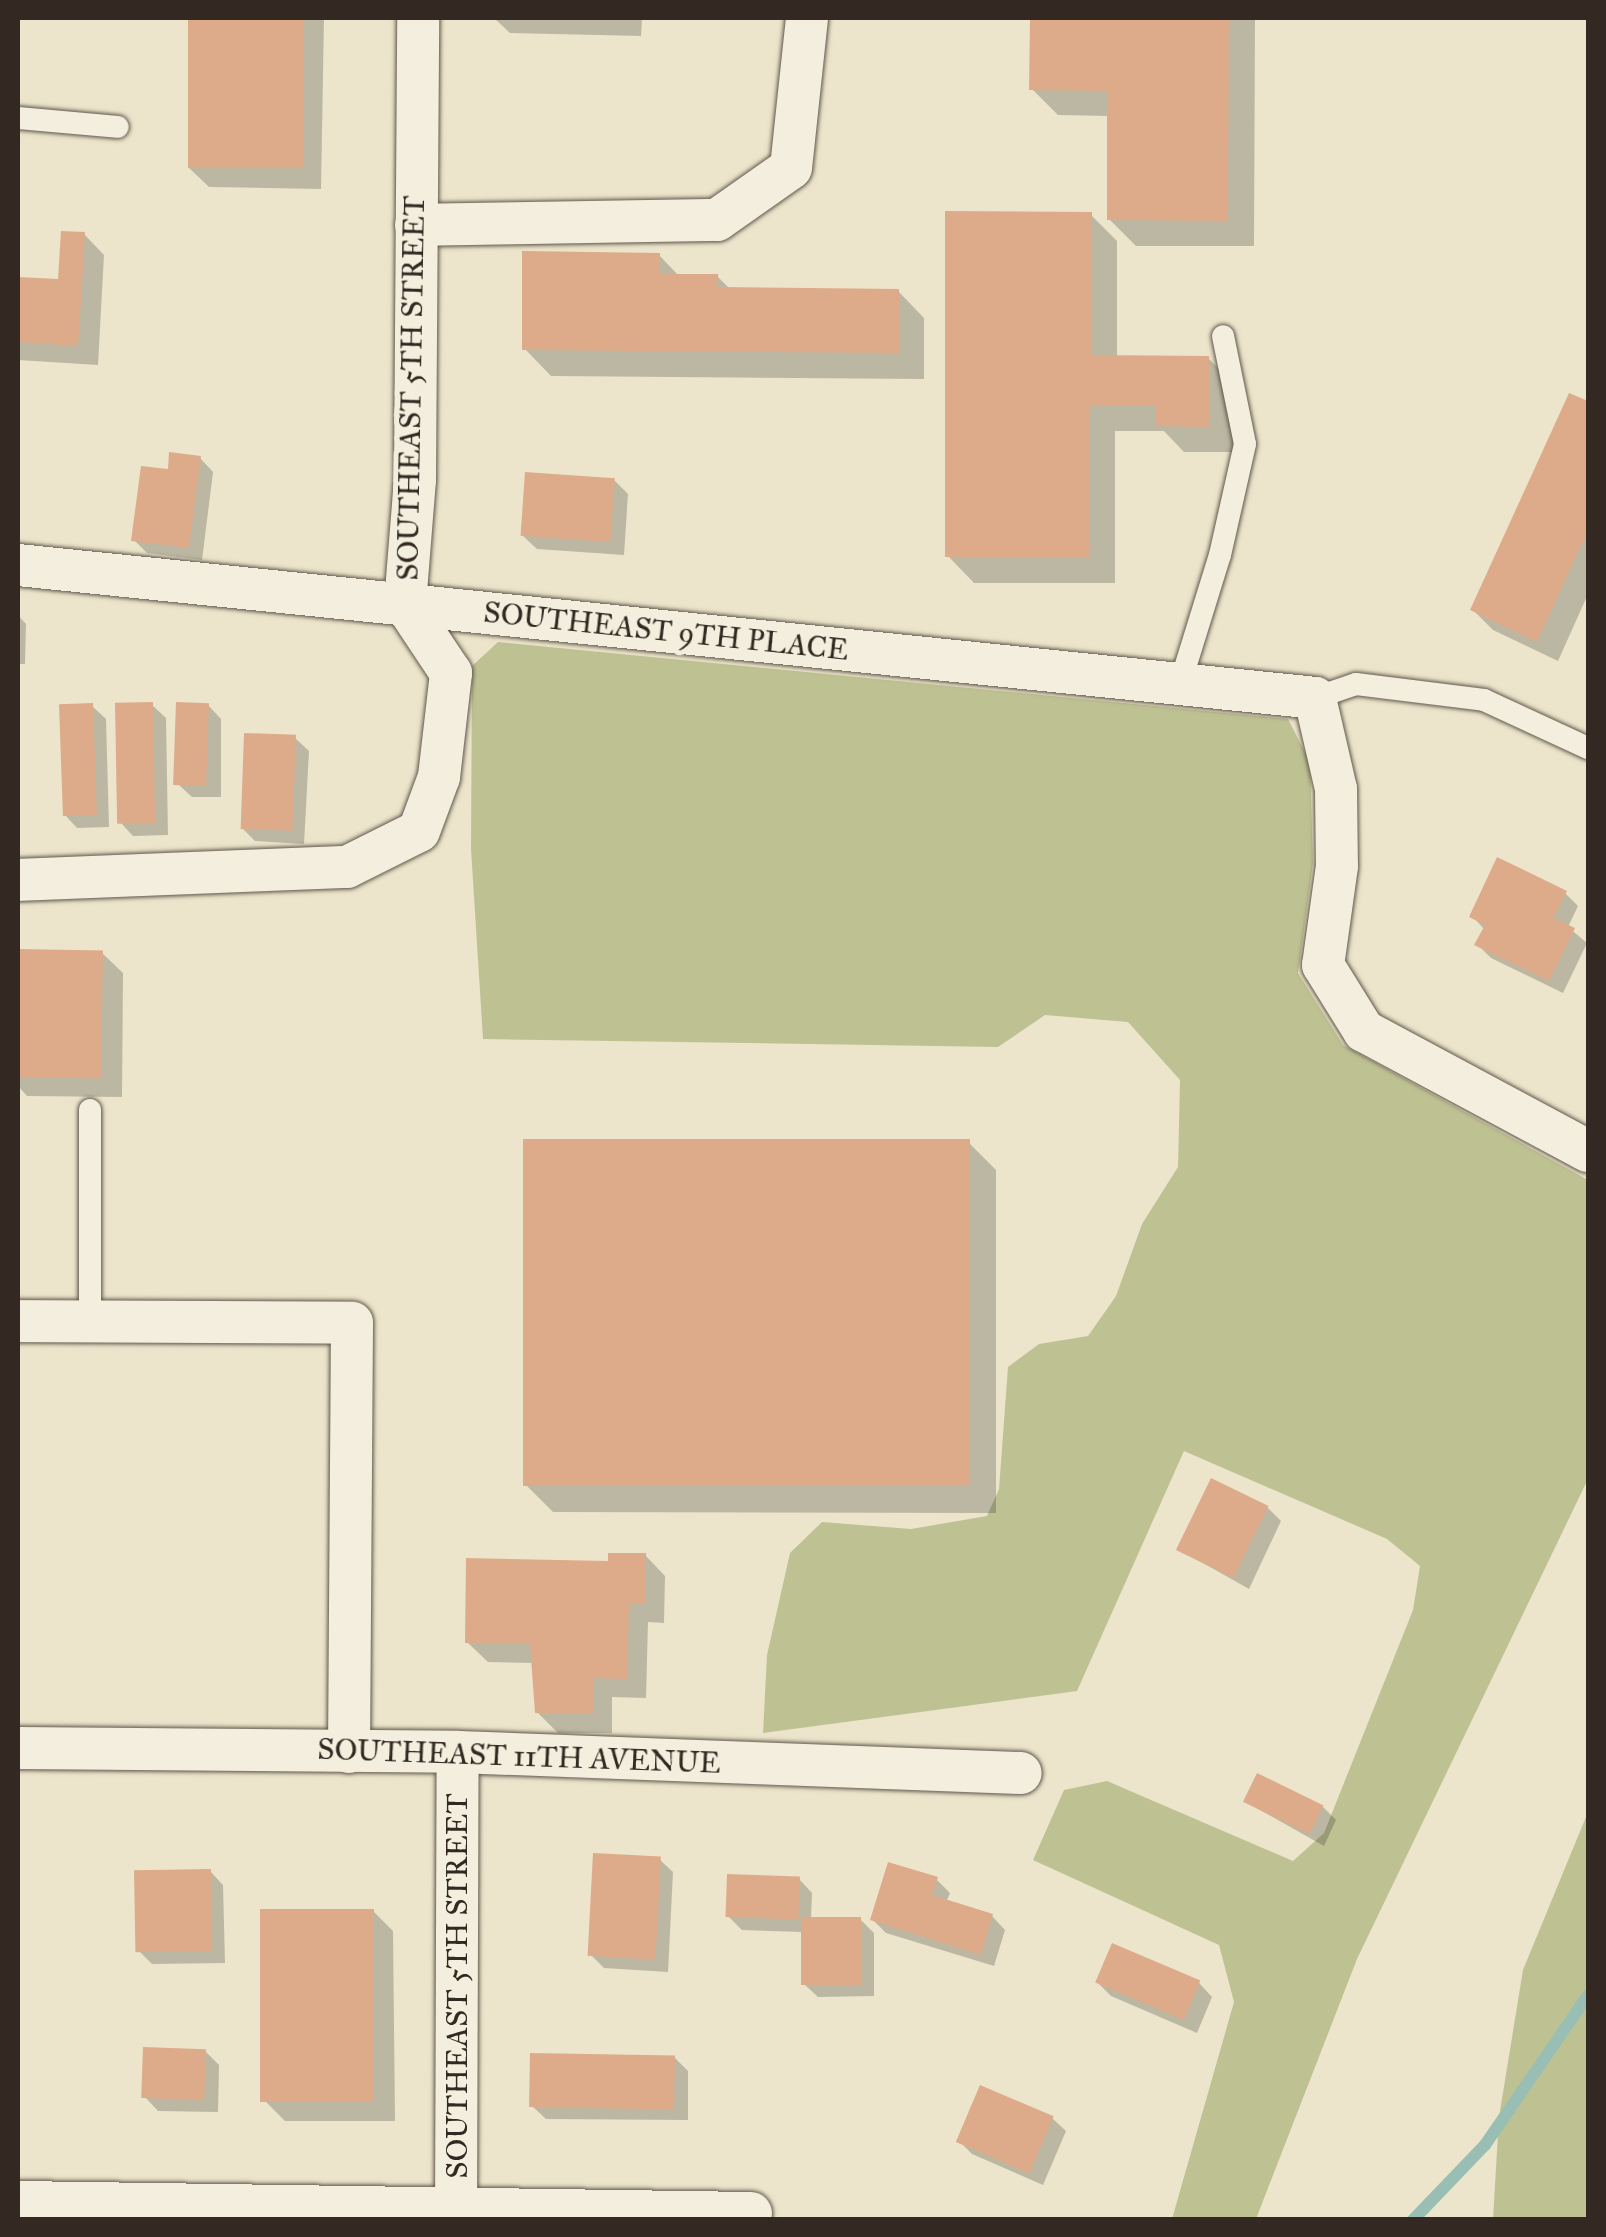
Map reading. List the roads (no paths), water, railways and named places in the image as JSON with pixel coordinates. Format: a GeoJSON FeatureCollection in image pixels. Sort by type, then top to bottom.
{"type":"FeatureCollection","features":[{"type":"Feature","properties":{"kind":"street","name":"SOUTHEAST 5TH STREET"},"geometry":{"type":"LineString","coordinates":[[18,880],[347,867],[419,831],[439,777],[452,672],[405,604],[415,480],[418,18]]}},
{"type":"Feature","properties":{"kind":"street"},"geometry":{"type":"LineString","coordinates":[[416,225],[717,220],[791,168],[806,18]]}},
{"type":"Feature","properties":{"kind":"street","name":"SOUTHEAST 9TH PLACE"},"geometry":{"type":"LineString","coordinates":[[18,565],[1315,698]]}},
{"type":"Feature","properties":{"kind":"street"},"geometry":{"type":"LineString","coordinates":[[1315,698],[1336,789],[1337,866],[1323,965],[1364,1031],[1588,1151]]}},
{"type":"Feature","properties":{"kind":"street"},"geometry":{"type":"LineString","coordinates":[[18,1321],[352,1323],[349,1752]]}},
{"type":"Feature","properties":{"kind":"street","name":"SOUTHEAST 11TH AVENUE"},"geometry":{"type":"LineString","coordinates":[[18,1748],[458,1752],[1021,1772]]}},
{"type":"Feature","properties":{"kind":"street","name":"SOUTHEAST 5TH STREET"},"geometry":{"type":"LineString","coordinates":[[456,2214],[458,1752]]}},
{"type":"Feature","properties":{"kind":"street"},"geometry":{"type":"LineString","coordinates":[[18,2202],[456,2214],[752,2213]]}},
{"type":"Feature","properties":{"kind":"lane"},"geometry":{"type":"LineString","coordinates":[[18,118],[118,127]]}},
{"type":"Feature","properties":{"kind":"lane"},"geometry":{"type":"LineString","coordinates":[[1180,684],[1220,555],[1245,444],[1223,336]]}},
{"type":"Feature","properties":{"kind":"lane"},"geometry":{"type":"LineString","coordinates":[[1315,698],[1356,684],[1484,700],[1588,748]]}},
{"type":"Feature","properties":{"kind":"lane"},"geometry":{"type":"LineString","coordinates":[[90,1110],[90,1322]]}},
{"type":"Feature","properties":{"kind":"waterway"},"geometry":{"type":"LineString","coordinates":[[1413,2220],[1485,2145],[1588,1995]]}}]}
